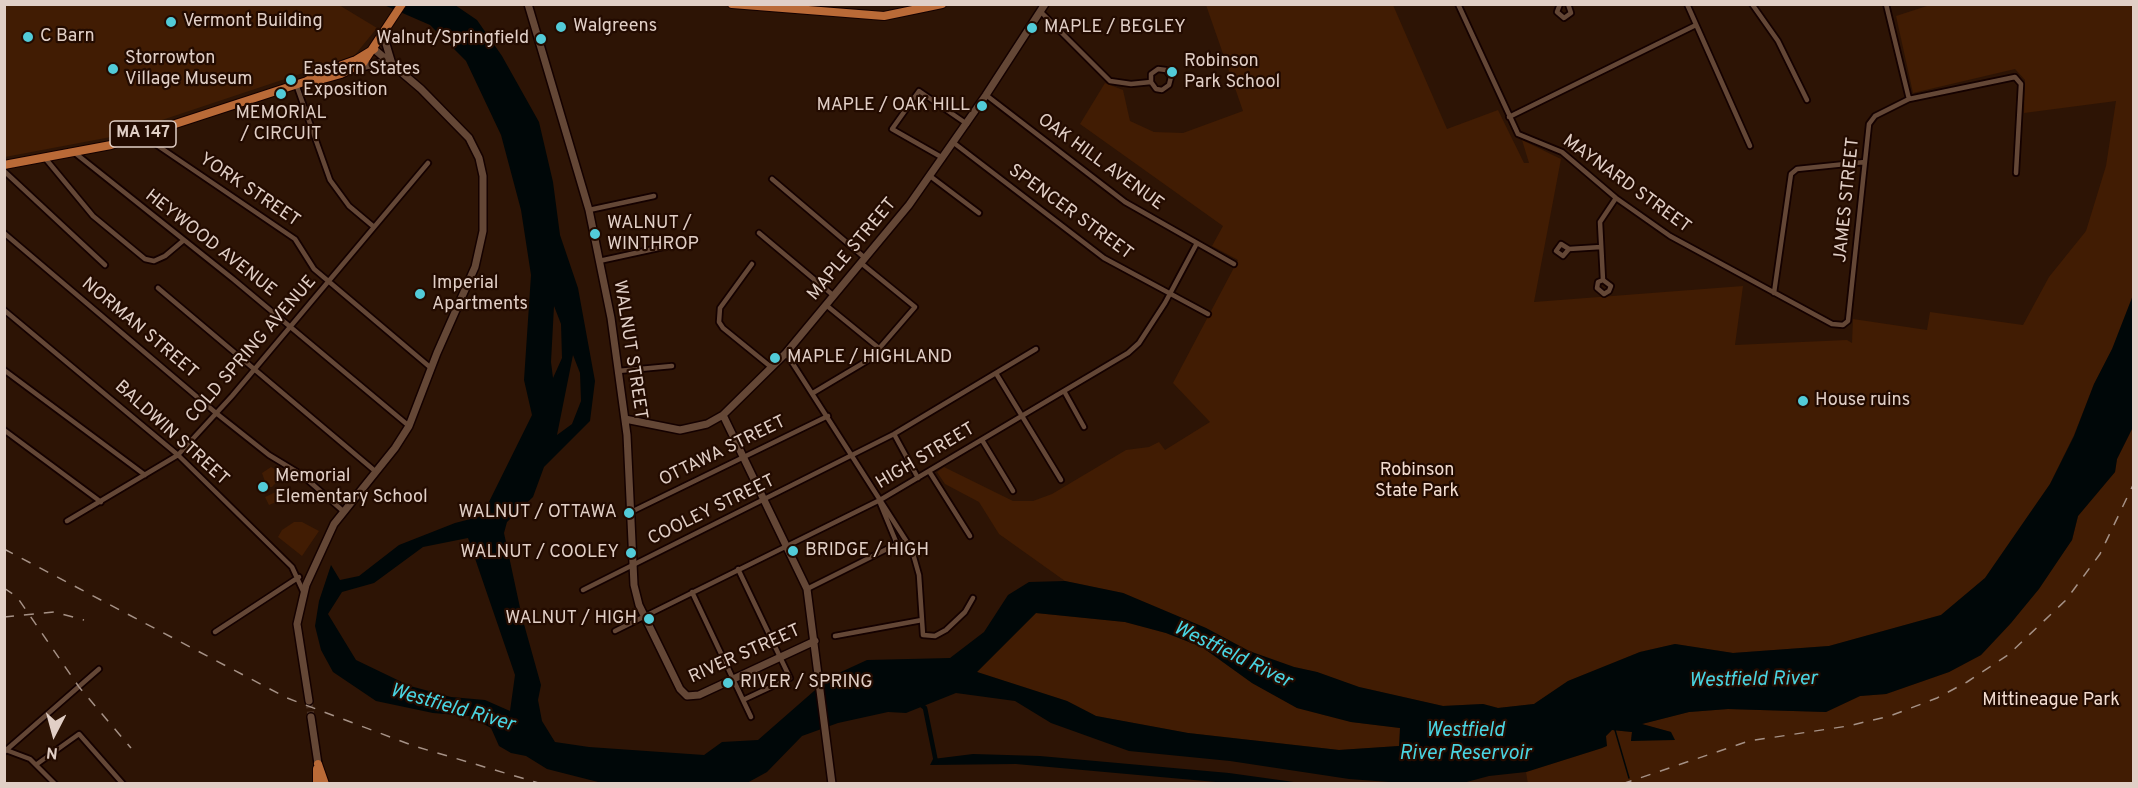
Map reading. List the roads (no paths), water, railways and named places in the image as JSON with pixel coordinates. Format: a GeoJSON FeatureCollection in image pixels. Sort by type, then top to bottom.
{"type":"FeatureCollection","features":[{"type":"Feature","properties":{"kind":"main road","name":"MA 147"},"geometry":{"type":"LineString","coordinates":[[4,165],[75,153],[141,135],[296,84],[346,72],[363,63],[402,4]]}},
{"type":"Feature","properties":{"kind":"main road","name":"WALNUT STREET"},"geometry":{"type":"LineString","coordinates":[[528,4],[589,210],[599,261],[625,419],[635,593],[679,687],[687,696]]}},
{"type":"Feature","properties":{"kind":"main road"},"geometry":{"type":"LineString","coordinates":[[732,4],[889,16],[942,4]]}},
{"type":"Feature","properties":{"kind":"main road","name":"MAPLE STREET"},"geometry":{"type":"LineString","coordinates":[[625,419],[680,430],[707,424],[723,415],[786,353],[930,176],[1045,4]]}},
{"type":"Feature","properties":{"kind":"main road"},"geometry":{"type":"LineString","coordinates":[[387,29],[386,44],[393,65]]}},
{"type":"Feature","properties":{"kind":"main road","name":"MA 147"},"geometry":{"type":"LineString","coordinates":[[307,81],[314,75],[356,60],[374,49]]}},
{"type":"Feature","properties":{"kind":"main road"},"geometry":{"type":"LineString","coordinates":[[309,701],[297,624],[303,591],[324,542],[343,511],[409,426],[479,255],[484,225],[483,176],[477,153],[466,133],[374,49]]}},
{"type":"Feature","properties":{"kind":"main road"},"geometry":{"type":"LineString","coordinates":[[346,72],[379,63],[393,65]]}},
{"type":"Feature","properties":{"kind":"main road"},"geometry":{"type":"LineString","coordinates":[[723,415],[807,589],[819,667],[832,783]]}},
{"type":"Feature","properties":{"kind":"main road","name":"RIVER STREET"},"geometry":{"type":"LineString","coordinates":[[687,696],[699,695],[815,641]]}},
{"type":"Feature","properties":{"kind":"main road"},"geometry":{"type":"LineString","coordinates":[[311,717],[321,783]]}},
{"type":"Feature","properties":{"kind":"street","name":"MAYNARD STREET"},"geometry":{"type":"LineString","coordinates":[[1458,4],[1518,134],[1562,152],[1616,198],[1670,236],[1832,324],[1843,324]]}},
{"type":"Feature","properties":{"kind":"street"},"geometry":{"type":"LineString","coordinates":[[1560,4],[1557,12],[1564,18],[1571,13],[1568,4]]}},
{"type":"Feature","properties":{"kind":"street"},"geometry":{"type":"LineString","coordinates":[[1687,4],[1750,146]]}},
{"type":"Feature","properties":{"kind":"street"},"geometry":{"type":"LineString","coordinates":[[1752,4],[1778,41],[1807,100]]}},
{"type":"Feature","properties":{"kind":"street"},"geometry":{"type":"LineString","coordinates":[[1886,4],[1909,99]]}},
{"type":"Feature","properties":{"kind":"street"},"geometry":{"type":"LineString","coordinates":[[1041,12],[1108,80],[1131,84],[1150,82]]}},
{"type":"Feature","properties":{"kind":"street"},"geometry":{"type":"LineString","coordinates":[[1509,117],[1696,25]]}},
{"type":"Feature","properties":{"kind":"street"},"geometry":{"type":"LineString","coordinates":[[1158,69],[1166,70],[1171,77],[1169,85],[1163,89],[1156,88],[1150,82],[1151,74],[1158,69]]}},
{"type":"Feature","properties":{"kind":"street","name":"JAMES STREET"},"geometry":{"type":"LineString","coordinates":[[1843,324],[1848,321],[1850,309],[1869,124],[1875,117],[1909,99],[2014,76],[2020,84],[2016,173]]}},
{"type":"Feature","properties":{"kind":"street"},"geometry":{"type":"LineString","coordinates":[[296,84],[322,161],[334,187],[349,206],[374,227]]}},
{"type":"Feature","properties":{"kind":"street"},"geometry":{"type":"LineString","coordinates":[[943,158],[892,129],[919,91],[967,123]]}},
{"type":"Feature","properties":{"kind":"street","name":"OAK HILL AVENUE"},"geometry":{"type":"LineString","coordinates":[[986,95],[1125,202],[1234,264]]}},
{"type":"Feature","properties":{"kind":"street","name":"YORK STREET"},"geometry":{"type":"LineString","coordinates":[[141,135],[296,239],[307,262],[431,368]]}},
{"type":"Feature","properties":{"kind":"street","name":"SPENCER STREET"},"geometry":{"type":"LineString","coordinates":[[954,143],[1104,258],[1208,314]]}},
{"type":"Feature","properties":{"kind":"street","name":"HEYWOOD AVENUE"},"geometry":{"type":"LineString","coordinates":[[75,153],[291,326],[409,426]]}},
{"type":"Feature","properties":{"kind":"street"},"geometry":{"type":"LineString","coordinates":[[45,158],[93,216],[145,259],[154,261],[165,256],[184,240]]}},
{"type":"Feature","properties":{"kind":"street"},"geometry":{"type":"LineString","coordinates":[[1774,293],[1791,174],[1797,169],[1865,162]]}},
{"type":"Feature","properties":{"kind":"street","name":"COLD SPRING AVENUE"},"geometry":{"type":"LineString","coordinates":[[68,521],[178,455],[254,370],[428,163]]}},
{"type":"Feature","properties":{"kind":"street"},"geometry":{"type":"LineString","coordinates":[[4,171],[105,265]]}},
{"type":"Feature","properties":{"kind":"street"},"geometry":{"type":"LineString","coordinates":[[930,176],[979,213]]}},
{"type":"Feature","properties":{"kind":"street"},"geometry":{"type":"LineString","coordinates":[[772,179],[915,307],[880,349],[864,363],[813,393]]}},
{"type":"Feature","properties":{"kind":"street"},"geometry":{"type":"LineString","coordinates":[[589,210],[654,196]]}},
{"type":"Feature","properties":{"kind":"street"},"geometry":{"type":"LineString","coordinates":[[1604,280],[1600,222],[1616,198]]}},
{"type":"Feature","properties":{"kind":"street","name":"NORMAN STREET"},"geometry":{"type":"LineString","coordinates":[[4,233],[216,413],[269,455],[302,475],[343,511]]}},
{"type":"Feature","properties":{"kind":"street"},"geometry":{"type":"LineString","coordinates":[[759,233],[834,296]]}},
{"type":"Feature","properties":{"kind":"street","name":"HIGH STREET"},"geometry":{"type":"LineString","coordinates":[[615,631],[880,500],[1134,349],[1170,294],[1197,243]]}},
{"type":"Feature","properties":{"kind":"street"},"geometry":{"type":"LineString","coordinates":[[599,261],[677,244]]}},
{"type":"Feature","properties":{"kind":"street"},"geometry":{"type":"LineString","coordinates":[[1569,249],[1601,247]]}},
{"type":"Feature","properties":{"kind":"street"},"geometry":{"type":"LineString","coordinates":[[752,264],[720,308],[719,322],[723,328],[771,367]]}},
{"type":"Feature","properties":{"kind":"street"},"geometry":{"type":"LineString","coordinates":[[158,288],[375,471]]}},
{"type":"Feature","properties":{"kind":"street"},"geometry":{"type":"LineString","coordinates":[[826,305],[880,349]]}},
{"type":"Feature","properties":{"kind":"street","name":"BALDWIN STREET"},"geometry":{"type":"LineString","coordinates":[[4,310],[178,455],[292,567],[303,591]]}},
{"type":"Feature","properties":{"kind":"street","name":"COOLEY STREET"},"geometry":{"type":"LineString","coordinates":[[583,590],[894,434],[997,375],[1036,349]]}},
{"type":"Feature","properties":{"kind":"street"},"geometry":{"type":"LineString","coordinates":[[786,353],[893,517],[915,556],[919,575],[923,635],[929,637],[949,628],[965,612],[973,598]]}},
{"type":"Feature","properties":{"kind":"street"},"geometry":{"type":"LineString","coordinates":[[618,371],[672,366]]}},
{"type":"Feature","properties":{"kind":"street"},"geometry":{"type":"LineString","coordinates":[[4,370],[145,475]]}},
{"type":"Feature","properties":{"kind":"street"},"geometry":{"type":"LineString","coordinates":[[997,375],[1061,480]]}},
{"type":"Feature","properties":{"kind":"street"},"geometry":{"type":"LineString","coordinates":[[1064,391],[1084,427]]}},
{"type":"Feature","properties":{"kind":"street","name":"OTTAWA STREET"},"geometry":{"type":"LineString","coordinates":[[630,512],[828,416]]}},
{"type":"Feature","properties":{"kind":"street"},"geometry":{"type":"LineString","coordinates":[[4,430],[101,502]]}},
{"type":"Feature","properties":{"kind":"street"},"geometry":{"type":"LineString","coordinates":[[894,434],[918,478]]}},
{"type":"Feature","properties":{"kind":"street"},"geometry":{"type":"LineString","coordinates":[[982,440],[1012,491]]}},
{"type":"Feature","properties":{"kind":"street"},"geometry":{"type":"LineString","coordinates":[[929,471],[970,537]]}},
{"type":"Feature","properties":{"kind":"street"},"geometry":{"type":"LineString","coordinates":[[807,589],[897,544],[880,500]]}},
{"type":"Feature","properties":{"kind":"street"},"geometry":{"type":"LineString","coordinates":[[738,569],[790,678],[743,700]]}},
{"type":"Feature","properties":{"kind":"street"},"geometry":{"type":"LineString","coordinates":[[215,632],[299,578]]}},
{"type":"Feature","properties":{"kind":"street"},"geometry":{"type":"LineString","coordinates":[[692,592],[751,717]]}},
{"type":"Feature","properties":{"kind":"street"},"geometry":{"type":"LineString","coordinates":[[835,636],[922,620]]}},
{"type":"Feature","properties":{"kind":"street"},"geometry":{"type":"LineString","coordinates":[[5,751],[99,669]]}},
{"type":"Feature","properties":{"kind":"street"},"geometry":{"type":"LineString","coordinates":[[37,764],[79,735],[123,783]]}},
{"type":"Feature","properties":{"kind":"street"},"geometry":{"type":"LineString","coordinates":[[5,751],[25,756],[37,764],[55,783]]}},
{"type":"Feature","properties":{"kind":"water"},"geometry":{"type":"Polygon","coordinates":[[[384,5],[455,5],[477,20],[502,56],[539,122],[553,182],[560,235],[578,288],[595,381],[590,421],[544,467],[533,497],[507,522],[504,533],[522,617],[541,685],[538,700],[542,721],[555,742],[589,747],[704,755],[722,742],[758,740],[830,677],[867,660],[950,658],[984,632],[1008,595],[1029,582],[1065,581],[1123,593],[1206,628],[1249,651],[1294,667],[1317,672],[1359,687],[1443,706],[1483,704],[1498,708],[1534,704],[1568,681],[1640,652],[1675,644],[1733,653],[1829,646],[1941,615],[1985,578],[2050,484],[2074,436],[2133,295],[2133,427],[2117,459],[2115,472],[2078,516],[2072,540],[2039,589],[1981,655],[1949,672],[1886,694],[1860,696],[1826,712],[1728,709],[1689,712],[1642,724],[1671,732],[1675,740],[1631,741],[1632,732],[1612,730],[1606,736],[1607,746],[1526,772],[1489,776],[1463,783],[1416,784],[1349,779],[1230,761],[1129,751],[1051,723],[1015,701],[956,693],[906,713],[888,712],[838,723],[802,736],[767,772],[747,783],[602,783],[547,769],[526,756],[511,753],[499,746],[491,728],[469,716],[433,713],[376,701],[333,672],[321,650],[315,626],[319,601],[331,565],[340,580],[359,576],[399,545],[455,523],[482,516],[532,415],[524,380],[531,275],[521,210],[501,135],[466,61],[430,25],[384,5]],[[554,306],[551,362],[553,378],[562,358],[561,324],[554,306]],[[573,355],[557,435],[572,424],[581,401],[580,373],[573,355]],[[468,538],[423,547],[374,583],[342,592],[328,614],[356,660],[410,686],[451,697],[485,700],[510,711],[515,675],[468,538]],[[1036,613],[977,672],[1067,701],[1096,716],[1188,733],[1339,750],[1399,746],[1400,728],[1351,722],[1297,708],[1252,683],[1202,647],[1166,633],[1125,622],[1036,613]]]}},
{"type":"Feature","properties":{"kind":"water"},"geometry":{"type":"Polygon","coordinates":[[[973,754],[1040,756],[1229,773],[1301,783],[1227,783],[1016,764],[930,765],[933,759],[973,754]]]}},
{"type":"Feature","properties":{"kind":"waterway"},"geometry":{"type":"LineString","coordinates":[[919,703],[925,708],[936,762]]}},
{"type":"Feature","properties":{"kind":"waterway"},"geometry":{"type":"LineString","coordinates":[[1615,730],[1629,778]]}},
{"type":"Feature","properties":{"kind":"tunnel"},"geometry":{"type":"LineString","coordinates":[[309,701],[311,717]]}},
{"type":"Feature","properties":{"kind":"railway"},"geometry":{"type":"LineString","coordinates":[[1622,784],[1749,741],[1848,726],[1890,716],[1937,698],[1967,682],[2008,655],[2066,600],[2100,554],[2134,483]]}},
{"type":"Feature","properties":{"kind":"railway"},"geometry":{"type":"LineString","coordinates":[[4,549],[287,698],[414,746],[542,784]]}},
{"type":"Feature","properties":{"kind":"railway"},"geometry":{"type":"LineString","coordinates":[[4,588],[17,597],[79,687],[131,748]]}},
{"type":"Feature","properties":{"kind":"railway"},"geometry":{"type":"LineString","coordinates":[[4,617],[54,612],[84,620]]}},
{"type":"Feature","properties":{"kind":"railway"},"geometry":{"type":"LineString","coordinates":[[1058,784],[1149,784]]}},
{"type":"Feature","properties":{"kind":"place","name":"Vermont Building"},"geometry":{"type":"Point","coordinates":[171,22]}},
{"type":"Feature","properties":{"kind":"place","name":"Walgreens"},"geometry":{"type":"Point","coordinates":[561,27]}},
{"type":"Feature","properties":{"kind":"place","name":"MAPLE / BEGLEY"},"geometry":{"type":"Point","coordinates":[1032,28]}},
{"type":"Feature","properties":{"kind":"place","name":"C Barn"},"geometry":{"type":"Point","coordinates":[28,37]}},
{"type":"Feature","properties":{"kind":"place","name":"Walnut/Springfield"},"geometry":{"type":"Point","coordinates":[541,39]}},
{"type":"Feature","properties":{"kind":"place","name":"Storrowton Village Museum"},"geometry":{"type":"Point","coordinates":[113,69]}},
{"type":"Feature","properties":{"kind":"place","name":"Robinson Park School"},"geometry":{"type":"Point","coordinates":[1172,72]}},
{"type":"Feature","properties":{"kind":"place","name":"Eastern States Exposition"},"geometry":{"type":"Point","coordinates":[291,80]}},
{"type":"Feature","properties":{"kind":"place","name":"MEMORIAL / CIRCUIT"},"geometry":{"type":"Point","coordinates":[281,94]}},
{"type":"Feature","properties":{"kind":"place","name":"MAPLE / OAK HILL"},"geometry":{"type":"Point","coordinates":[982,106]}},
{"type":"Feature","properties":{"kind":"place","name":"WALNUT / WINTHROP"},"geometry":{"type":"Point","coordinates":[595,234]}},
{"type":"Feature","properties":{"kind":"place","name":"Imperial Apartments"},"geometry":{"type":"Point","coordinates":[420,294]}},
{"type":"Feature","properties":{"kind":"place","name":"MAPLE / HIGHLAND"},"geometry":{"type":"Point","coordinates":[775,358]}},
{"type":"Feature","properties":{"kind":"place","name":"House ruins"},"geometry":{"type":"Point","coordinates":[1803,401]}},
{"type":"Feature","properties":{"kind":"place","name":"Memorial Elementary School"},"geometry":{"type":"Point","coordinates":[263,487]}},
{"type":"Feature","properties":{"kind":"place","name":"WALNUT / OTTAWA"},"geometry":{"type":"Point","coordinates":[629,513]}},
{"type":"Feature","properties":{"kind":"place","name":"BRIDGE / HIGH"},"geometry":{"type":"Point","coordinates":[793,551]}},
{"type":"Feature","properties":{"kind":"place","name":"WALNUT / COOLEY"},"geometry":{"type":"Point","coordinates":[631,553]}},
{"type":"Feature","properties":{"kind":"place","name":"WALNUT / HIGH"},"geometry":{"type":"Point","coordinates":[649,619]}},
{"type":"Feature","properties":{"kind":"place","name":"RIVER / SPRING"},"geometry":{"type":"Point","coordinates":[728,683]}},
{"type":"Feature","properties":{"kind":"park label","name":"Robinson State Park"},"geometry":{"type":"Point","coordinates":[1417,481]}},
{"type":"Feature","properties":{"kind":"park label","name":"Mittineague Park"},"geometry":{"type":"Point","coordinates":[2051,701]}},
{"type":"Feature","properties":{"kind":"water label","name":"Westfield River"},"geometry":{"type":"Point","coordinates":[1232,656]}},
{"type":"Feature","properties":{"kind":"water label","name":"Westfield River"},"geometry":{"type":"Point","coordinates":[1753,681]}},
{"type":"Feature","properties":{"kind":"water label","name":"Westfield River"},"geometry":{"type":"Point","coordinates":[452,709]}},
{"type":"Feature","properties":{"kind":"water label","name":"Westfield River Reservoir"},"geometry":{"type":"Point","coordinates":[1465,744]}}]}
